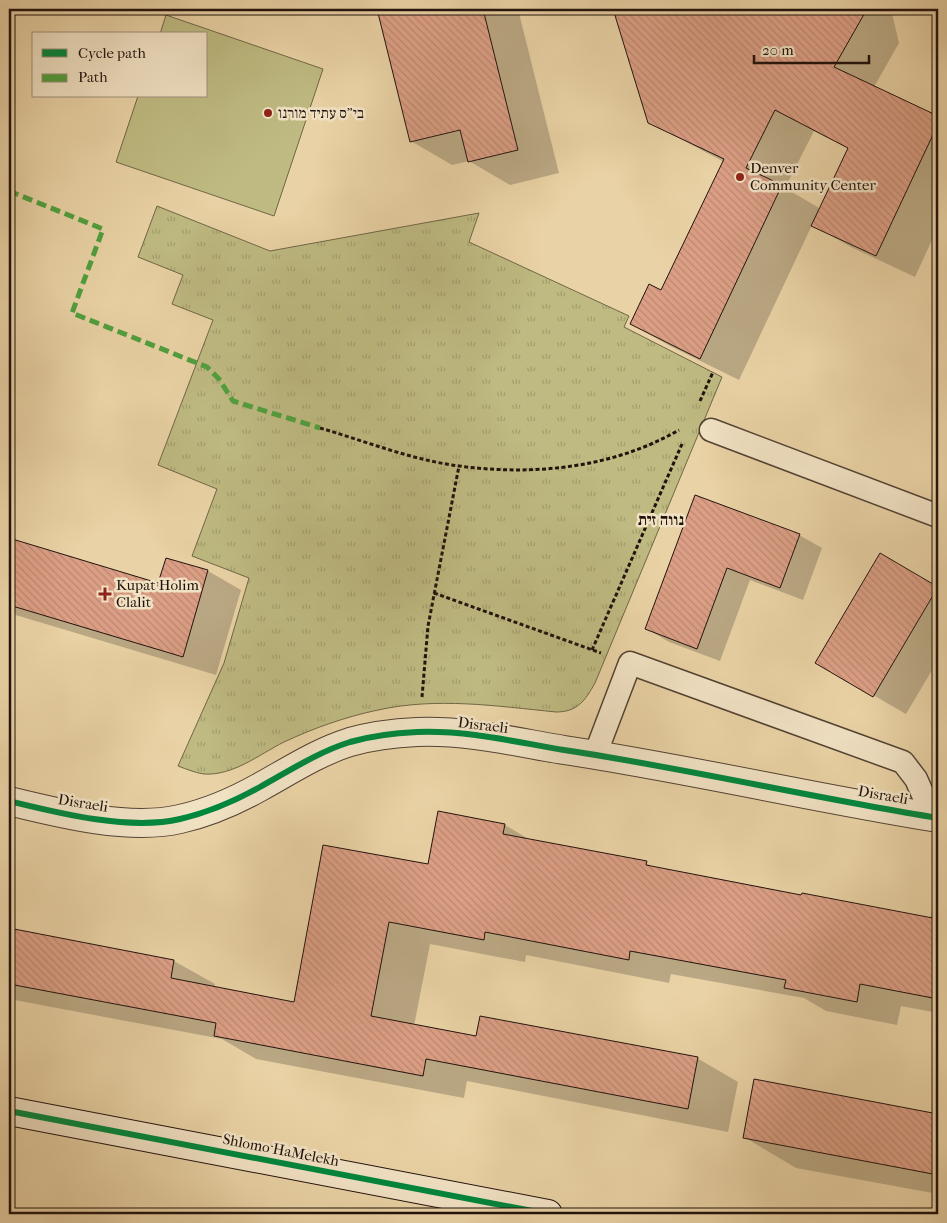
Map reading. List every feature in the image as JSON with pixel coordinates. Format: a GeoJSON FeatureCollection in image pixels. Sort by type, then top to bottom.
{"type":"FeatureCollection","features":[{"type":"Feature","properties":{"kind":"street","name":"Disraeli"},"geometry":{"type":"LineString","coordinates":[[9,801],[96,819],[143,822],[178,820],[216,808],[258,788],[305,761],[350,742],[384,735],[418,732],[464,734],[595,754],[936,817]]}},
{"type":"Feature","properties":{"kind":"street","name":"Shlomo HaMelekh"},"geometry":{"type":"LineString","coordinates":[[9,1111],[548,1214]]}},
{"type":"Feature","properties":{"kind":"lane"},"geometry":{"type":"LineString","coordinates":[[711,430],[938,516]]}},
{"type":"Feature","properties":{"kind":"lane"},"geometry":{"type":"LineString","coordinates":[[595,754],[630,663],[903,762],[916,779],[936,817]]}},
{"type":"Feature","properties":{"kind":"path"},"geometry":{"type":"LineString","coordinates":[[698,406],[713,372]]}},
{"type":"Feature","properties":{"kind":"path"},"geometry":{"type":"LineString","coordinates":[[320,428],[406,454],[459,466],[548,470],[613,458],[648,446],[684,427]]}},
{"type":"Feature","properties":{"kind":"path"},"geometry":{"type":"LineString","coordinates":[[592,650],[683,441]]}},
{"type":"Feature","properties":{"kind":"path"},"geometry":{"type":"LineString","coordinates":[[418,732],[428,626],[459,466]]}},
{"type":"Feature","properties":{"kind":"path"},"geometry":{"type":"LineString","coordinates":[[434,593],[630,663]]}},
{"type":"Feature","properties":{"kind":"green space"},"geometry":{"type":"Polygon","coordinates":[[[166,15],[323,69],[274,216],[116,162],[137,98],[208,98],[208,32],[161,32],[166,15]]]}},
{"type":"Feature","properties":{"kind":"green space"},"geometry":{"type":"Polygon","coordinates":[[[157,206],[270,251],[479,213],[469,242],[629,316],[624,327],[722,377],[595,683],[580,704],[570,710],[556,712],[444,703],[400,706],[366,713],[318,728],[284,742],[225,772],[204,774],[178,766],[224,663],[249,578],[192,556],[217,489],[158,465],[213,320],[172,304],[183,275],[138,257],[157,206]]]}},
{"type":"Feature","properties":{"kind":"building"},"geometry":{"type":"Polygon","coordinates":[[[377,9],[483,9],[518,150],[468,162],[460,130],[410,142],[377,9]]]}},
{"type":"Feature","properties":{"kind":"building","name":"Denver Community Center"},"geometry":{"type":"Polygon","coordinates":[[[613,9],[867,9],[834,67],[938,116],[938,124],[876,256],[811,226],[848,148],[775,110],[746,168],[782,185],[700,359],[630,324],[649,284],[661,290],[724,159],[648,123],[613,9]]]}},
{"type":"Feature","properties":{"kind":"building"},"geometry":{"type":"Polygon","coordinates":[[[695,495],[800,534],[780,588],[727,568],[697,649],[645,629],[695,495]]]}},
{"type":"Feature","properties":{"kind":"building","name":"Kupat Holim Clalit"},"geometry":{"type":"Polygon","coordinates":[[[9,538],[158,583],[166,558],[208,570],[183,657],[9,605],[9,538]]]}},
{"type":"Feature","properties":{"kind":"building"},"geometry":{"type":"Polygon","coordinates":[[[880,553],[938,587],[873,697],[815,663],[880,553]]]}},
{"type":"Feature","properties":{"kind":"building"},"geometry":{"type":"Polygon","coordinates":[[[438,811],[505,824],[503,834],[647,861],[646,865],[938,919],[938,999],[860,984],[857,1002],[784,988],[786,980],[630,951],[629,960],[485,932],[484,940],[389,922],[371,1016],[476,1036],[480,1016],[698,1057],[688,1109],[426,1059],[423,1076],[214,1036],[216,1023],[9,984],[9,928],[174,960],[171,978],[294,1002],[323,845],[428,864],[438,811]]]}},
{"type":"Feature","properties":{"kind":"building"},"geometry":{"type":"Polygon","coordinates":[[[754,1079],[938,1114],[938,1175],[743,1138],[754,1079]]]}},
{"type":"Feature","properties":{"kind":"marked path"},"geometry":{"type":"LineString","coordinates":[[9,191],[103,229],[72,313],[207,367],[219,379],[233,401],[320,428]]}},
{"type":"Feature","properties":{"kind":"cycle path"},"geometry":{"type":"LineString","coordinates":[[9,801],[49,811],[116,822],[139,823],[180,819],[231,802],[315,756],[338,746],[366,738],[392,734],[435,732],[491,737],[938,818]]}},
{"type":"Feature","properties":{"kind":"cycle path"},"geometry":{"type":"LineString","coordinates":[[9,1111],[548,1214]]}},
{"type":"Feature","properties":{"kind":"place","name":"בי\"ס עתיד מורנו"},"geometry":{"type":"Point","coordinates":[268,113]}},
{"type":"Feature","properties":{"kind":"place","name":"Denver Community Center"},"geometry":{"type":"Point","coordinates":[740,177]}},
{"type":"Feature","properties":{"kind":"place","name":"Kupat Holim Clalit"},"geometry":{"type":"Point","coordinates":[105,594]}},
{"type":"Feature","properties":{"kind":"district","name":"נווה זית"},"geometry":{"type":"Point","coordinates":[661,519]}}]}
